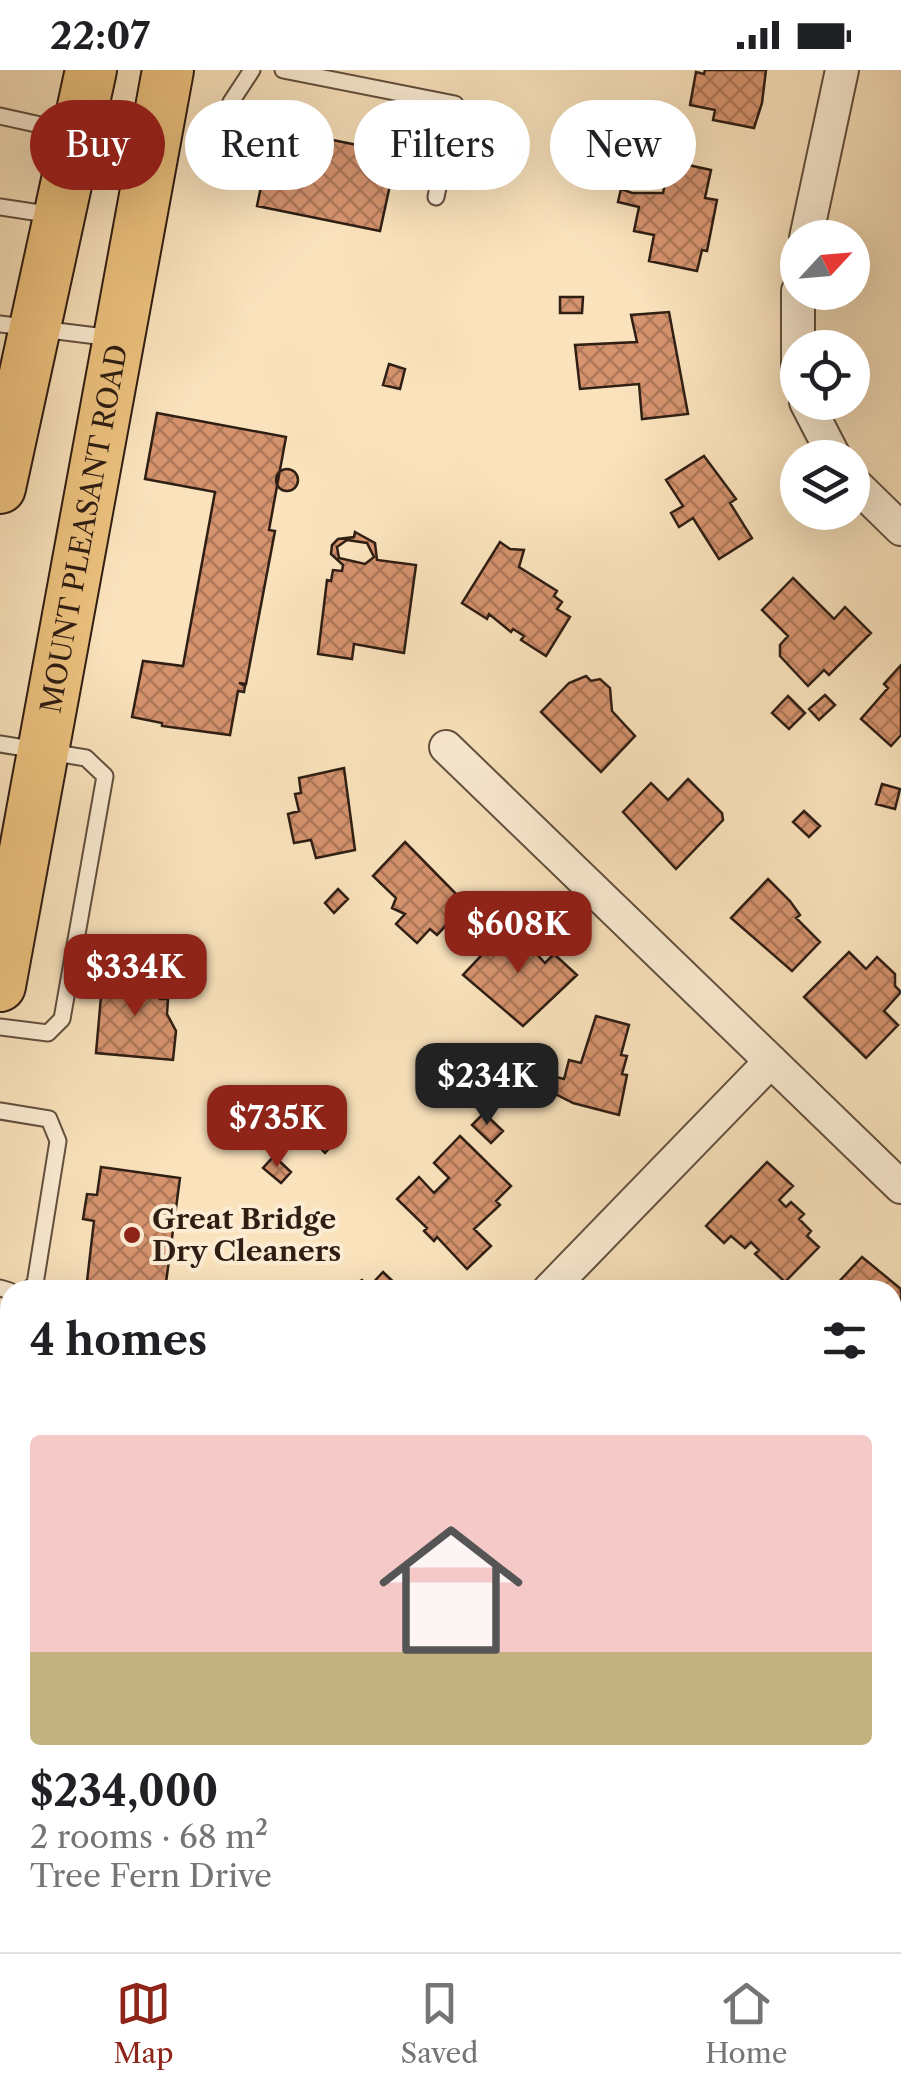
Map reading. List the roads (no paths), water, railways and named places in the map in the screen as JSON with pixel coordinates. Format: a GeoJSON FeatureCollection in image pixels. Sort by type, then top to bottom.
{"type":"FeatureCollection","features":[{"type":"Feature","properties":{"kind":"main road"},"geometry":{"type":"LineString","coordinates":[[83,100],[90,70]]}},
{"type":"Feature","properties":{"kind":"main road","name":"MOUNT PLEASANT ROAD"},"geometry":{"type":"LineString","coordinates":[[0,986],[20,748],[118,339],[168,70]]}},
{"type":"Feature","properties":{"kind":"main road"},"geometry":{"type":"LineString","coordinates":[[0,488],[17,327],[63,190]]}},
{"type":"Feature","properties":{"kind":"street"},"geometry":{"type":"LineString","coordinates":[[810,220],[842,70]]}},
{"type":"Feature","properties":{"kind":"street"},"geometry":{"type":"LineString","coordinates":[[870,499],[901,530]]}},
{"type":"Feature","properties":{"kind":"street"},"geometry":{"type":"LineString","coordinates":[[446,747],[901,1187]]}},
{"type":"Feature","properties":{"kind":"street"},"geometry":{"type":"LineString","coordinates":[[559,1280],[771,1061]]}},
{"type":"Feature","properties":{"kind":"lane"},"geometry":{"type":"LineString","coordinates":[[232,100],[252,70]]}},
{"type":"Feature","properties":{"kind":"lane"},"geometry":{"type":"LineString","coordinates":[[283,70],[455,104],[436,196]]}},
{"type":"Feature","properties":{"kind":"lane"},"geometry":{"type":"LineString","coordinates":[[0,116],[30,123]]}},
{"type":"Feature","properties":{"kind":"lane"},"geometry":{"type":"LineString","coordinates":[[0,207],[57,216]]}},
{"type":"Feature","properties":{"kind":"lane"},"geometry":{"type":"LineString","coordinates":[[17,327],[118,339]]}},
{"type":"Feature","properties":{"kind":"lane"},"geometry":{"type":"LineString","coordinates":[[0,1027],[48,1033],[62,1019],[104,776],[86,758],[20,748]]}},
{"type":"Feature","properties":{"kind":"lane"},"geometry":{"type":"LineString","coordinates":[[0,1111],[49,1119],[58,1141],[36,1280]]}},
{"type":"Feature","properties":{"kind":"place","name":"Great Bridge Dry Cleaners"},"geometry":{"type":"Point","coordinates":[132,1235]}}]}
